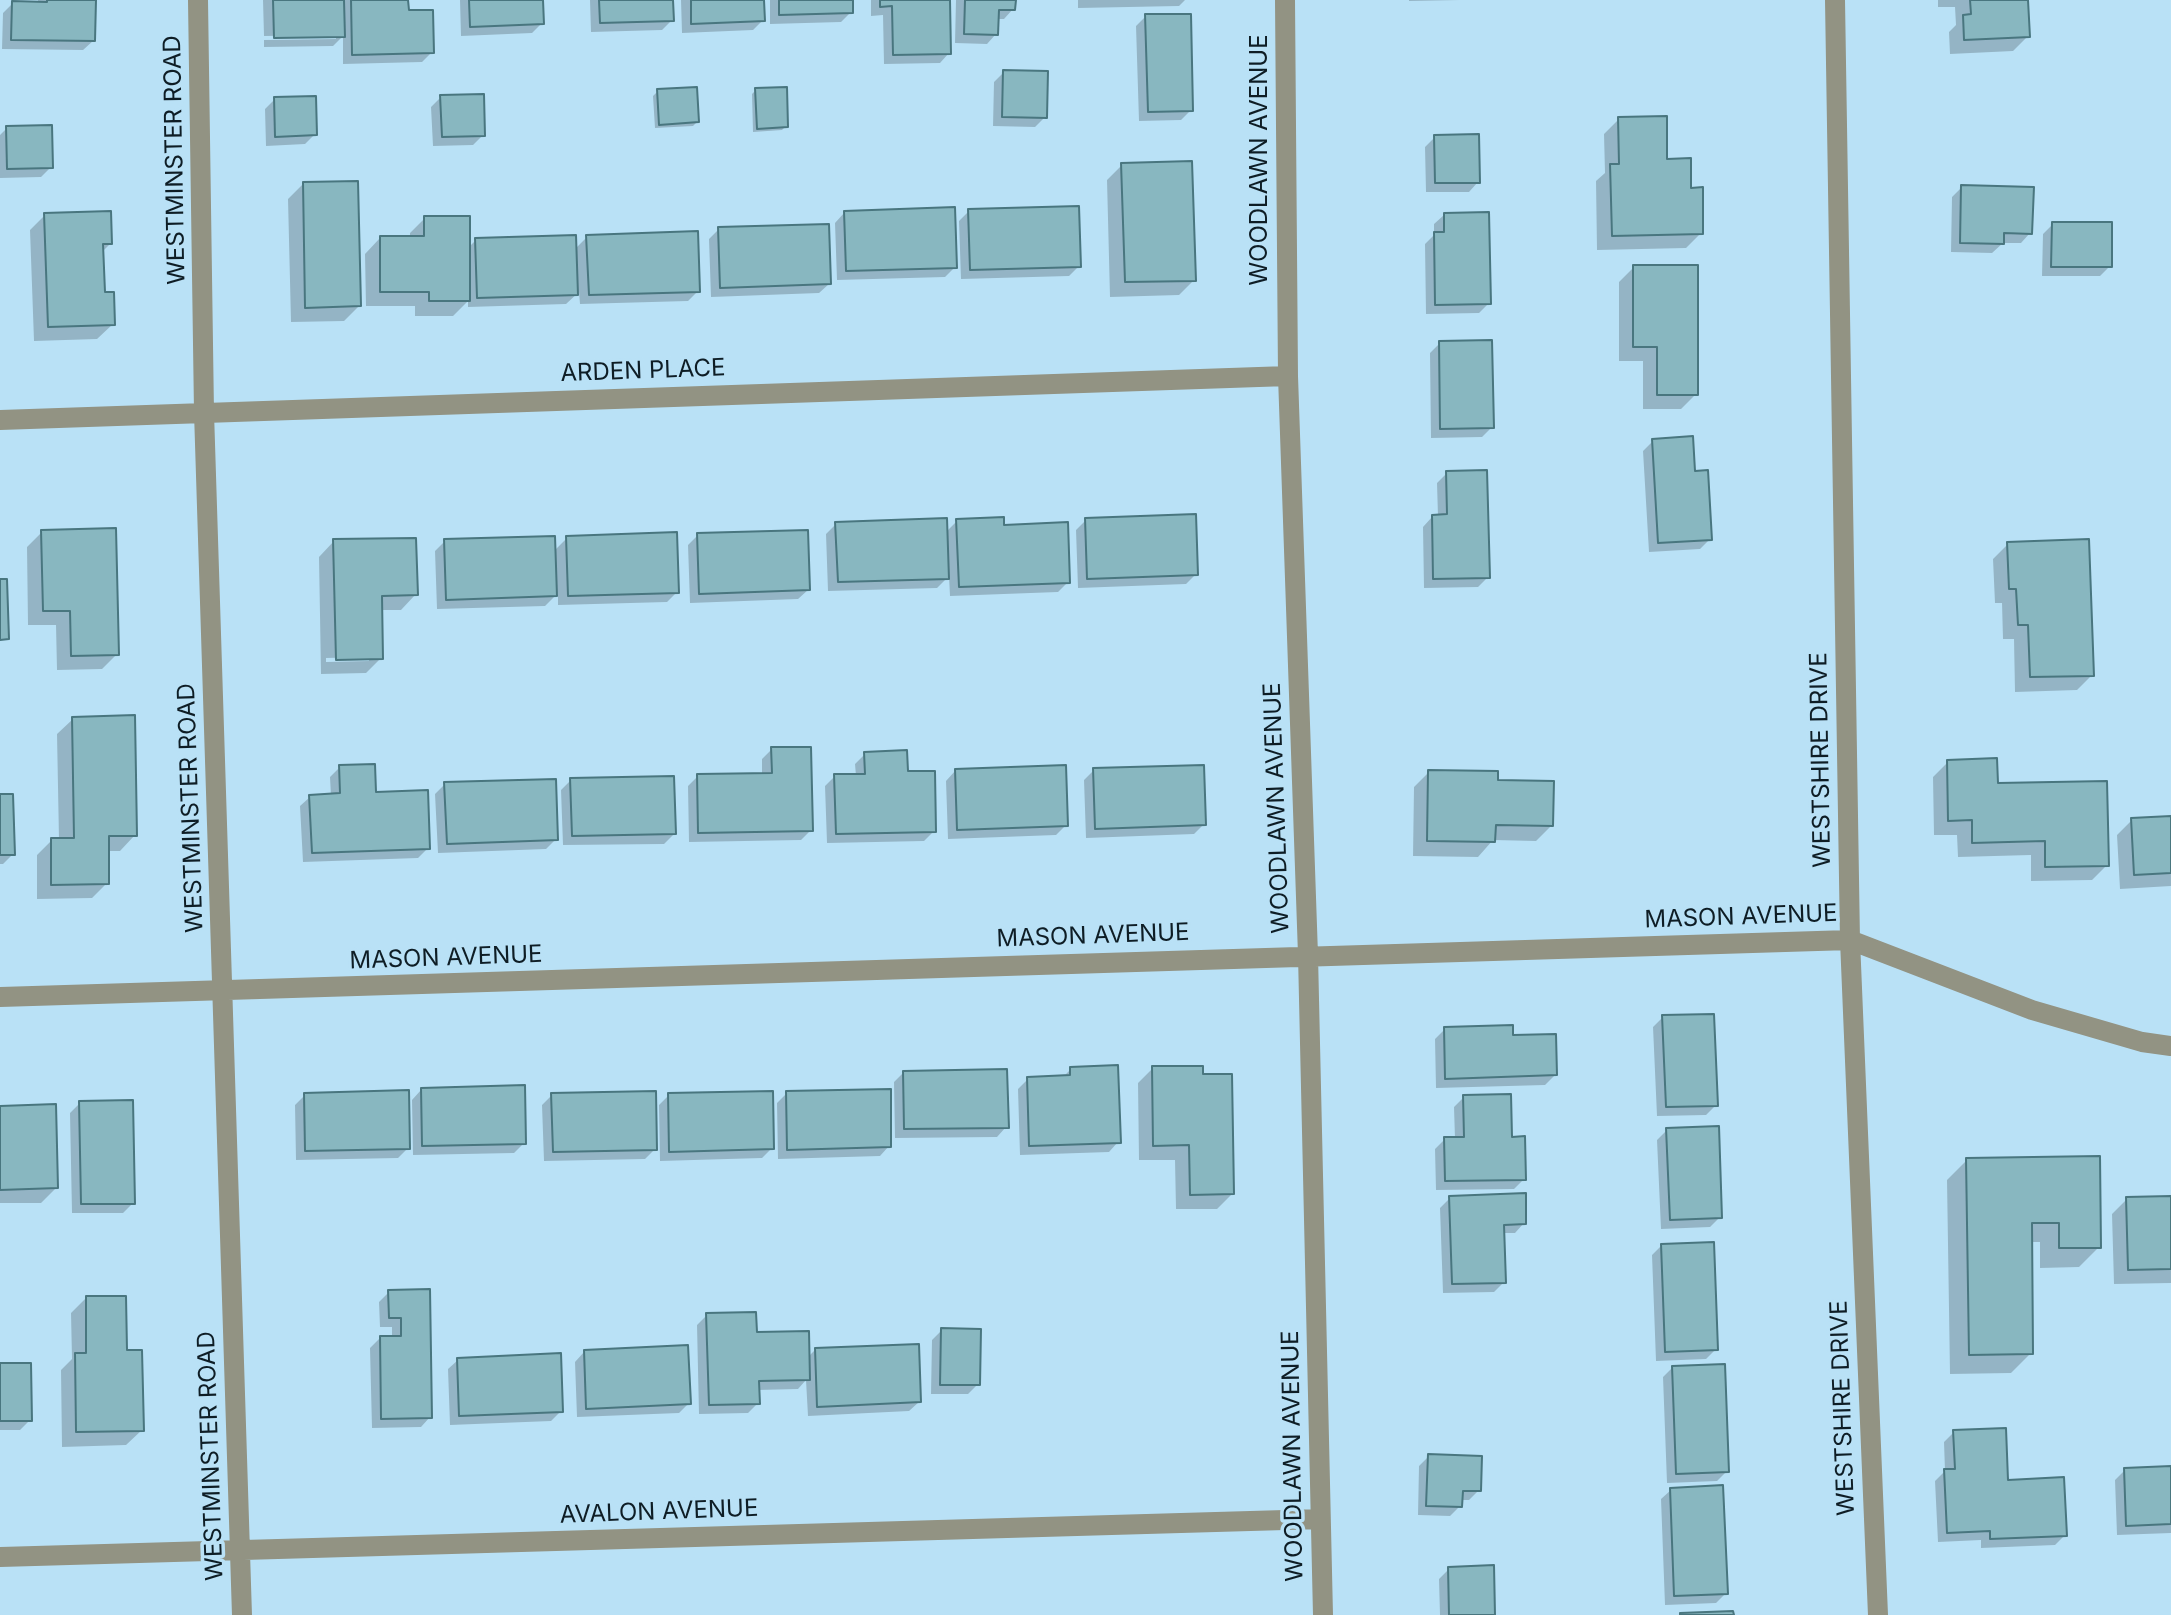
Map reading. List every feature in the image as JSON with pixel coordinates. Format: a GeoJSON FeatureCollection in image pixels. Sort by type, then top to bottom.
{"type":"FeatureCollection","features":[{"type":"Feature","properties":{"kind":"street","name":"WESTMINSTER ROAD"},"geometry":{"type":"LineString","coordinates":[[198,0],[204,412],[242,1615]]}},
{"type":"Feature","properties":{"kind":"street","name":"WOODLAWN AVENUE"},"geometry":{"type":"LineString","coordinates":[[1285,0],[1288,376],[1308,955],[1323,1615]]}},
{"type":"Feature","properties":{"kind":"street","name":"WESTSHIRE DRIVE"},"geometry":{"type":"LineString","coordinates":[[1835,0],[1850,940],[1878,1615]]}},
{"type":"Feature","properties":{"kind":"street","name":"ARDEN PLACE"},"geometry":{"type":"LineString","coordinates":[[0,420],[1288,376]]}},
{"type":"Feature","properties":{"kind":"street","name":"MASON AVENUE"},"geometry":{"type":"LineString","coordinates":[[0,997],[1850,940],[2032,1010],[2142,1042],[2171,1046]]}},
{"type":"Feature","properties":{"kind":"street","name":"AVALON AVENUE"},"geometry":{"type":"LineString","coordinates":[[0,1557],[1320,1519]]}},
{"type":"Feature","properties":{"kind":"building"},"geometry":{"type":"Polygon","coordinates":[[[96,0],[95,41],[11,40],[12,1],[96,0]]]}},
{"type":"Feature","properties":{"kind":"building"},"geometry":{"type":"Polygon","coordinates":[[[273,0],[344,0],[345,37],[274,38],[273,0]]]}},
{"type":"Feature","properties":{"kind":"building"},"geometry":{"type":"Polygon","coordinates":[[[351,0],[408,0],[409,10],[433,10],[434,53],[352,55],[351,0]]]}},
{"type":"Feature","properties":{"kind":"building"},"geometry":{"type":"Polygon","coordinates":[[[469,0],[543,0],[544,24],[470,27],[469,0]]]}},
{"type":"Feature","properties":{"kind":"building"},"geometry":{"type":"Polygon","coordinates":[[[599,0],[673,0],[674,21],[600,23],[599,0]]]}},
{"type":"Feature","properties":{"kind":"building"},"geometry":{"type":"Polygon","coordinates":[[[691,0],[764,0],[765,21],[691,24],[691,0]]]}},
{"type":"Feature","properties":{"kind":"building"},"geometry":{"type":"Polygon","coordinates":[[[779,0],[853,0],[853,13],[779,15],[779,0]]]}},
{"type":"Feature","properties":{"kind":"building"},"geometry":{"type":"Polygon","coordinates":[[[880,0],[950,0],[951,54],[893,55],[892,6],[880,7],[880,0]]]}},
{"type":"Feature","properties":{"kind":"building"},"geometry":{"type":"Polygon","coordinates":[[[965,0],[1016,0],[1015,10],[999,10],[998,35],[964,34],[965,0]]]}},
{"type":"Feature","properties":{"kind":"building"},"geometry":{"type":"Polygon","coordinates":[[[1970,0],[2028,0],[2030,37],[1964,40],[1963,15],[1971,14],[1970,0]]]}},
{"type":"Feature","properties":{"kind":"building"},"geometry":{"type":"Polygon","coordinates":[[[1145,14],[1191,14],[1193,111],[1148,112],[1145,14]]]}},
{"type":"Feature","properties":{"kind":"building"},"geometry":{"type":"Polygon","coordinates":[[[1003,70],[1048,71],[1047,118],[1002,117],[1003,70]]]}},
{"type":"Feature","properties":{"kind":"building"},"geometry":{"type":"Polygon","coordinates":[[[697,87],[699,122],[659,125],[657,89],[697,87]]]}},
{"type":"Feature","properties":{"kind":"building"},"geometry":{"type":"Polygon","coordinates":[[[787,87],[788,127],[757,129],[755,88],[787,87]]]}},
{"type":"Feature","properties":{"kind":"building"},"geometry":{"type":"Polygon","coordinates":[[[484,94],[485,136],[442,137],[440,95],[484,94]]]}},
{"type":"Feature","properties":{"kind":"building"},"geometry":{"type":"Polygon","coordinates":[[[316,96],[317,135],[275,137],[274,97],[316,96]]]}},
{"type":"Feature","properties":{"kind":"building"},"geometry":{"type":"Polygon","coordinates":[[[1667,116],[1667,159],[1691,158],[1691,188],[1703,187],[1703,234],[1612,236],[1610,164],[1619,164],[1618,117],[1667,116]]]}},
{"type":"Feature","properties":{"kind":"building"},"geometry":{"type":"Polygon","coordinates":[[[52,125],[53,168],[7,169],[6,126],[52,125]]]}},
{"type":"Feature","properties":{"kind":"building"},"geometry":{"type":"Polygon","coordinates":[[[1479,134],[1480,183],[1435,183],[1434,135],[1479,134]]]}},
{"type":"Feature","properties":{"kind":"building"},"geometry":{"type":"Polygon","coordinates":[[[1192,161],[1196,281],[1125,282],[1121,163],[1192,161]]]}},
{"type":"Feature","properties":{"kind":"building"},"geometry":{"type":"Polygon","coordinates":[[[358,181],[361,306],[305,308],[303,182],[358,181]]]}},
{"type":"Feature","properties":{"kind":"building"},"geometry":{"type":"Polygon","coordinates":[[[1961,185],[2034,187],[2032,234],[2004,233],[2004,244],[1960,243],[1961,185]]]}},
{"type":"Feature","properties":{"kind":"building"},"geometry":{"type":"Polygon","coordinates":[[[1079,206],[1081,267],[970,270],[968,209],[1079,206]]]}},
{"type":"Feature","properties":{"kind":"building"},"geometry":{"type":"Polygon","coordinates":[[[955,207],[957,268],[846,271],[844,211],[955,207]]]}},
{"type":"Feature","properties":{"kind":"building"},"geometry":{"type":"Polygon","coordinates":[[[111,211],[112,244],[103,244],[105,292],[114,292],[115,325],[48,327],[44,213],[111,211]]]}},
{"type":"Feature","properties":{"kind":"building"},"geometry":{"type":"Polygon","coordinates":[[[1489,212],[1491,304],[1435,305],[1434,232],[1444,232],[1444,213],[1489,212]]]}},
{"type":"Feature","properties":{"kind":"building"},"geometry":{"type":"Polygon","coordinates":[[[424,216],[470,216],[470,301],[429,301],[429,292],[380,292],[380,236],[424,236],[424,216]]]}},
{"type":"Feature","properties":{"kind":"building"},"geometry":{"type":"Polygon","coordinates":[[[2052,222],[2112,222],[2112,267],[2051,267],[2052,222]]]}},
{"type":"Feature","properties":{"kind":"building"},"geometry":{"type":"Polygon","coordinates":[[[829,224],[831,284],[720,288],[718,227],[829,224]]]}},
{"type":"Feature","properties":{"kind":"building"},"geometry":{"type":"Polygon","coordinates":[[[698,231],[700,292],[589,295],[586,235],[698,231]]]}},
{"type":"Feature","properties":{"kind":"building"},"geometry":{"type":"Polygon","coordinates":[[[576,235],[578,295],[477,298],[475,238],[576,235]]]}},
{"type":"Feature","properties":{"kind":"building"},"geometry":{"type":"Polygon","coordinates":[[[1633,265],[1698,265],[1698,395],[1657,395],[1657,347],[1633,347],[1633,265]]]}},
{"type":"Feature","properties":{"kind":"building"},"geometry":{"type":"Polygon","coordinates":[[[1492,340],[1494,428],[1440,429],[1439,341],[1492,340]]]}},
{"type":"Feature","properties":{"kind":"building"},"geometry":{"type":"Polygon","coordinates":[[[1693,436],[1695,471],[1708,470],[1712,540],[1658,543],[1652,439],[1693,436]]]}},
{"type":"Feature","properties":{"kind":"building"},"geometry":{"type":"Polygon","coordinates":[[[1487,470],[1490,578],[1433,579],[1432,515],[1447,514],[1446,471],[1487,470]]]}},
{"type":"Feature","properties":{"kind":"building"},"geometry":{"type":"Polygon","coordinates":[[[1196,514],[1198,575],[1087,579],[1085,518],[1196,514]]]}},
{"type":"Feature","properties":{"kind":"building"},"geometry":{"type":"Polygon","coordinates":[[[1004,517],[1004,525],[1068,522],[1070,583],[959,587],[956,519],[1004,517]]]}},
{"type":"Feature","properties":{"kind":"building"},"geometry":{"type":"Polygon","coordinates":[[[947,518],[949,579],[838,582],[835,522],[947,518]]]}},
{"type":"Feature","properties":{"kind":"building"},"geometry":{"type":"Polygon","coordinates":[[[116,528],[119,655],[71,656],[70,611],[43,611],[41,530],[116,528]]]}},
{"type":"Feature","properties":{"kind":"building"},"geometry":{"type":"Polygon","coordinates":[[[808,530],[810,590],[699,594],[697,533],[808,530]]]}},
{"type":"Feature","properties":{"kind":"building"},"geometry":{"type":"Polygon","coordinates":[[[677,532],[679,593],[568,596],[566,536],[677,532]]]}},
{"type":"Feature","properties":{"kind":"building"},"geometry":{"type":"Polygon","coordinates":[[[555,536],[557,596],[446,600],[444,539],[555,536]]]}},
{"type":"Feature","properties":{"kind":"building"},"geometry":{"type":"Polygon","coordinates":[[[416,538],[418,595],[382,596],[383,659],[336,660],[333,539],[416,538]]]}},
{"type":"Feature","properties":{"kind":"building"},"geometry":{"type":"Polygon","coordinates":[[[2089,539],[2094,676],[2030,677],[2028,625],[2018,625],[2016,589],[2009,589],[2007,542],[2089,539]]]}},
{"type":"Feature","properties":{"kind":"building"},"geometry":{"type":"Polygon","coordinates":[[[0,579],[7,579],[9,639],[0,640],[0,579]]]}},
{"type":"Feature","properties":{"kind":"building"},"geometry":{"type":"Polygon","coordinates":[[[135,715],[137,836],[109,836],[109,884],[51,885],[51,838],[74,838],[72,717],[135,715]]]}},
{"type":"Feature","properties":{"kind":"building"},"geometry":{"type":"Polygon","coordinates":[[[771,747],[811,747],[813,831],[698,833],[697,774],[772,773],[771,747]]]}},
{"type":"Feature","properties":{"kind":"building"},"geometry":{"type":"Polygon","coordinates":[[[907,750],[908,771],[935,771],[936,832],[836,834],[834,774],[865,774],[864,752],[907,750]]]}},
{"type":"Feature","properties":{"kind":"building"},"geometry":{"type":"Polygon","coordinates":[[[1997,758],[1998,783],[2107,781],[2109,866],[2045,867],[2045,841],[1972,843],[1972,820],[1948,821],[1947,760],[1997,758]]]}},
{"type":"Feature","properties":{"kind":"building"},"geometry":{"type":"Polygon","coordinates":[[[375,764],[376,792],[428,790],[430,849],[312,853],[309,795],[340,793],[339,765],[375,764]]]}},
{"type":"Feature","properties":{"kind":"building"},"geometry":{"type":"Polygon","coordinates":[[[1066,765],[1068,826],[957,830],[955,769],[1066,765]]]}},
{"type":"Feature","properties":{"kind":"building"},"geometry":{"type":"Polygon","coordinates":[[[1204,765],[1206,825],[1095,829],[1093,768],[1204,765]]]}},
{"type":"Feature","properties":{"kind":"building"},"geometry":{"type":"Polygon","coordinates":[[[1428,770],[1498,771],[1498,780],[1554,781],[1553,826],[1496,825],[1495,842],[1427,841],[1428,770]]]}},
{"type":"Feature","properties":{"kind":"building"},"geometry":{"type":"Polygon","coordinates":[[[674,776],[676,834],[572,836],[570,778],[674,776]]]}},
{"type":"Feature","properties":{"kind":"building"},"geometry":{"type":"Polygon","coordinates":[[[556,779],[558,840],[447,844],[444,782],[556,779]]]}},
{"type":"Feature","properties":{"kind":"building"},"geometry":{"type":"Polygon","coordinates":[[[0,794],[13,794],[15,855],[0,855],[0,794]]]}},
{"type":"Feature","properties":{"kind":"building"},"geometry":{"type":"Polygon","coordinates":[[[2171,816],[2171,873],[2134,875],[2131,818],[2171,816]]]}},
{"type":"Feature","properties":{"kind":"building"},"geometry":{"type":"Polygon","coordinates":[[[1714,1014],[1718,1106],[1666,1107],[1662,1015],[1714,1014]]]}},
{"type":"Feature","properties":{"kind":"building"},"geometry":{"type":"Polygon","coordinates":[[[1513,1025],[1513,1035],[1556,1034],[1557,1075],[1445,1079],[1444,1027],[1513,1025]]]}},
{"type":"Feature","properties":{"kind":"building"},"geometry":{"type":"Polygon","coordinates":[[[1118,1065],[1121,1143],[1029,1146],[1027,1077],[1070,1075],[1070,1067],[1118,1065]]]}},
{"type":"Feature","properties":{"kind":"building"},"geometry":{"type":"Polygon","coordinates":[[[1152,1066],[1203,1066],[1203,1074],[1232,1074],[1234,1194],[1190,1195],[1189,1145],[1153,1146],[1152,1066]]]}},
{"type":"Feature","properties":{"kind":"building"},"geometry":{"type":"Polygon","coordinates":[[[1007,1069],[1009,1128],[904,1129],[903,1071],[1007,1069]]]}},
{"type":"Feature","properties":{"kind":"building"},"geometry":{"type":"Polygon","coordinates":[[[525,1085],[526,1144],[422,1146],[421,1088],[525,1085]]]}},
{"type":"Feature","properties":{"kind":"building"},"geometry":{"type":"Polygon","coordinates":[[[891,1089],[891,1147],[787,1150],[786,1091],[891,1089]]]}},
{"type":"Feature","properties":{"kind":"building"},"geometry":{"type":"Polygon","coordinates":[[[409,1090],[410,1149],[305,1151],[304,1093],[409,1090]]]}},
{"type":"Feature","properties":{"kind":"building"},"geometry":{"type":"Polygon","coordinates":[[[656,1091],[657,1150],[553,1152],[551,1093],[656,1091]]]}},
{"type":"Feature","properties":{"kind":"building"},"geometry":{"type":"Polygon","coordinates":[[[773,1091],[774,1149],[669,1152],[668,1093],[773,1091]]]}},
{"type":"Feature","properties":{"kind":"building"},"geometry":{"type":"Polygon","coordinates":[[[1511,1094],[1512,1137],[1525,1136],[1526,1180],[1445,1181],[1444,1137],[1464,1137],[1463,1095],[1511,1094]]]}},
{"type":"Feature","properties":{"kind":"building"},"geometry":{"type":"Polygon","coordinates":[[[133,1100],[135,1204],[81,1204],[79,1101],[133,1100]]]}},
{"type":"Feature","properties":{"kind":"building"},"geometry":{"type":"Polygon","coordinates":[[[56,1104],[58,1188],[0,1190],[0,1106],[56,1104]]]}},
{"type":"Feature","properties":{"kind":"building"},"geometry":{"type":"Polygon","coordinates":[[[1719,1126],[1722,1218],[1670,1220],[1666,1128],[1719,1126]]]}},
{"type":"Feature","properties":{"kind":"building"},"geometry":{"type":"Polygon","coordinates":[[[2100,1156],[2101,1248],[2059,1248],[2059,1223],[2032,1223],[2033,1354],[1969,1355],[1966,1158],[2100,1156]]]}},
{"type":"Feature","properties":{"kind":"building"},"geometry":{"type":"Polygon","coordinates":[[[1526,1193],[1526,1224],[1504,1225],[1506,1283],[1452,1284],[1449,1196],[1526,1193]]]}},
{"type":"Feature","properties":{"kind":"building"},"geometry":{"type":"Polygon","coordinates":[[[2171,1196],[2171,1269],[2128,1270],[2126,1197],[2171,1196]]]}},
{"type":"Feature","properties":{"kind":"building"},"geometry":{"type":"Polygon","coordinates":[[[1714,1242],[1718,1350],[1665,1352],[1661,1244],[1714,1242]]]}},
{"type":"Feature","properties":{"kind":"building"},"geometry":{"type":"Polygon","coordinates":[[[430,1289],[432,1418],[381,1419],[380,1336],[401,1336],[401,1318],[389,1318],[388,1290],[430,1289]]]}},
{"type":"Feature","properties":{"kind":"building"},"geometry":{"type":"Polygon","coordinates":[[[86,1296],[126,1296],[127,1350],[142,1350],[144,1431],[76,1432],[75,1353],[86,1353],[86,1296]]]}},
{"type":"Feature","properties":{"kind":"building"},"geometry":{"type":"Polygon","coordinates":[[[756,1312],[757,1332],[809,1331],[810,1380],[759,1381],[760,1404],[709,1405],[706,1313],[756,1312]]]}},
{"type":"Feature","properties":{"kind":"building"},"geometry":{"type":"Polygon","coordinates":[[[941,1328],[981,1329],[980,1385],[940,1385],[941,1328]]]}},
{"type":"Feature","properties":{"kind":"building"},"geometry":{"type":"Polygon","coordinates":[[[919,1344],[921,1402],[817,1407],[815,1348],[919,1344]]]}},
{"type":"Feature","properties":{"kind":"building"},"geometry":{"type":"Polygon","coordinates":[[[688,1345],[691,1404],[586,1409],[584,1350],[688,1345]]]}},
{"type":"Feature","properties":{"kind":"building"},"geometry":{"type":"Polygon","coordinates":[[[561,1353],[563,1412],[459,1416],[457,1358],[561,1353]]]}},
{"type":"Feature","properties":{"kind":"building"},"geometry":{"type":"Polygon","coordinates":[[[0,1363],[31,1363],[32,1421],[0,1421],[0,1363]]]}},
{"type":"Feature","properties":{"kind":"building"},"geometry":{"type":"Polygon","coordinates":[[[1725,1364],[1729,1472],[1676,1474],[1672,1366],[1725,1364]]]}},
{"type":"Feature","properties":{"kind":"building"},"geometry":{"type":"Polygon","coordinates":[[[2006,1428],[2008,1480],[2064,1477],[2067,1536],[1990,1539],[1990,1531],[1947,1533],[1944,1469],[1955,1469],[1953,1430],[2006,1428]]]}},
{"type":"Feature","properties":{"kind":"building"},"geometry":{"type":"Polygon","coordinates":[[[1428,1454],[1482,1456],[1481,1491],[1463,1491],[1462,1507],[1426,1506],[1428,1454]]]}},
{"type":"Feature","properties":{"kind":"building"},"geometry":{"type":"Polygon","coordinates":[[[2171,1466],[2171,1524],[2126,1526],[2124,1468],[2171,1466]]]}},
{"type":"Feature","properties":{"kind":"building"},"geometry":{"type":"Polygon","coordinates":[[[1723,1485],[1728,1594],[1674,1596],[1670,1488],[1723,1485]]]}},
{"type":"Feature","properties":{"kind":"building"},"geometry":{"type":"Polygon","coordinates":[[[1494,1565],[1495,1615],[1449,1615],[1448,1567],[1494,1565]]]}},
{"type":"Feature","properties":{"kind":"building"},"geometry":{"type":"Polygon","coordinates":[[[1733,1611],[1734,1615],[1680,1615],[1680,1613],[1733,1611]]]}}]}
